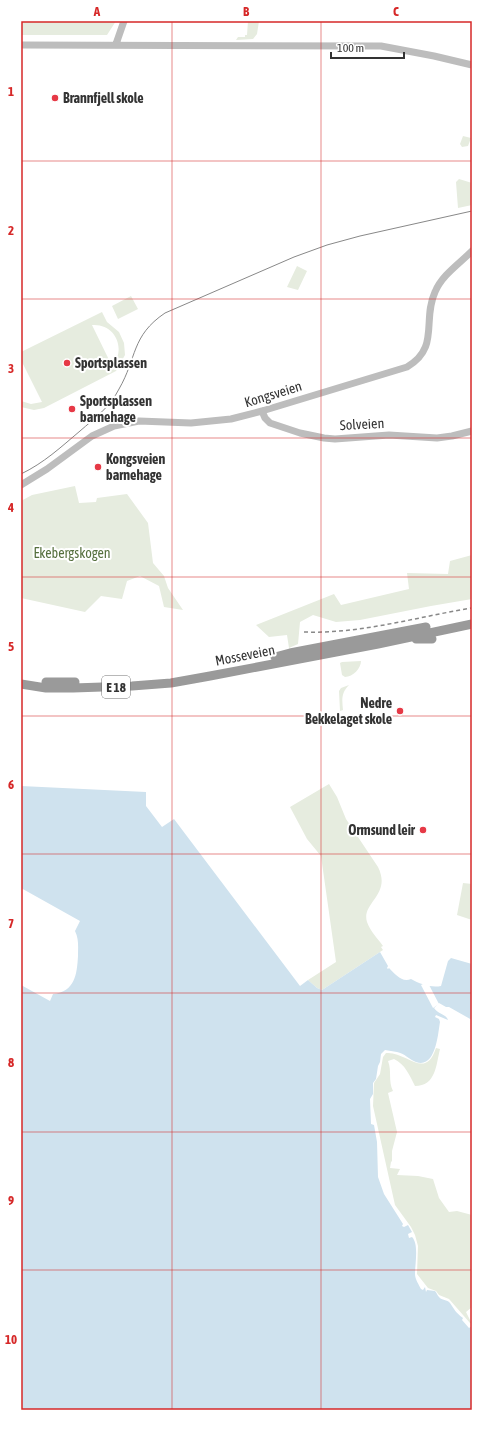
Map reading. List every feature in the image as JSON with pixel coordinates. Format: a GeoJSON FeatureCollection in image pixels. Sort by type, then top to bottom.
{"type":"FeatureCollection","features":[{"type":"Feature","properties":{"kind":"highway","name":"Mosseveien"},"geometry":{"type":"LineString","coordinates":[[21,683],[93,682],[148,679],[197,673],[283,656],[290,653],[472,618]]}},
{"type":"Feature","properties":{"kind":"highway","name":"Mosseveien"},"geometry":{"type":"LineString","coordinates":[[21,683],[35,687],[120,687],[198,679],[472,624]]}},
{"type":"Feature","properties":{"kind":"highway"},"geometry":{"type":"LineString","coordinates":[[409,637],[424,640],[432,639]]}},
{"type":"Feature","properties":{"kind":"highway","name":"E 18"},"geometry":{"type":"LineString","coordinates":[[332,652],[356,640]]}},
{"type":"Feature","properties":{"kind":"highway","name":"E 18"},"geometry":{"type":"LineString","coordinates":[[283,656],[302,658]]}},
{"type":"Feature","properties":{"kind":"street"},"geometry":{"type":"LineString","coordinates":[[116,44],[124,21]]}},
{"type":"Feature","properties":{"kind":"street"},"geometry":{"type":"LineString","coordinates":[[21,45],[116,44],[381,46],[428,54],[472,65]]}},
{"type":"Feature","properties":{"kind":"street","name":"Kongsveien"},"geometry":{"type":"LineString","coordinates":[[21,486],[47,470],[92,436],[119,425],[145,421],[210,422],[231,419],[399,370],[414,362],[421,355],[427,344],[429,334],[430,306],[437,288],[449,273],[472,251]]}},
{"type":"Feature","properties":{"kind":"street","name":"Solveien"},"geometry":{"type":"LineString","coordinates":[[262,411],[265,418],[270,423],[300,433],[324,438],[336,439],[389,435],[437,438],[472,432]]}},
{"type":"Feature","properties":{"kind":"green space"},"geometry":{"type":"Polygon","coordinates":[[[21,21],[116,21],[107,35],[21,35],[21,21]]]}},
{"type":"Feature","properties":{"kind":"green space"},"geometry":{"type":"Polygon","coordinates":[[[248,21],[259,21],[257,34],[253,39],[236,40],[238,37],[245,37],[245,35],[247,35],[248,21]]]}},
{"type":"Feature","properties":{"kind":"green space"},"geometry":{"type":"Polygon","coordinates":[[[463,136],[471,138],[468,146],[462,147],[460,144],[463,136]]]}},
{"type":"Feature","properties":{"kind":"green space"},"geometry":{"type":"Polygon","coordinates":[[[459,179],[472,183],[472,205],[458,208],[456,182],[459,179]]]}},
{"type":"Feature","properties":{"kind":"green space"},"geometry":{"type":"Polygon","coordinates":[[[297,266],[307,271],[298,290],[287,287],[297,266]]]}},
{"type":"Feature","properties":{"kind":"green space"},"geometry":{"type":"Polygon","coordinates":[[[131,296],[138,309],[118,319],[112,306],[131,296]]]}},
{"type":"Feature","properties":{"kind":"green space","name":"Sportsplassen"},"geometry":{"type":"Polygon","coordinates":[[[102,312],[107,322],[119,332],[124,343],[125,355],[116,371],[44,408],[34,410],[21,407],[21,401],[31,404],[42,402],[21,360],[21,352],[102,312]],[[92,325],[112,366],[118,352],[116,338],[107,328],[100,325],[92,325]]]}},
{"type":"Feature","properties":{"kind":"green space","name":"Ekebergskogen"},"geometry":{"type":"Polygon","coordinates":[[[75,486],[79,503],[96,502],[97,498],[127,494],[148,523],[153,563],[164,576],[168,588],[183,610],[164,607],[159,586],[140,576],[127,581],[122,599],[101,596],[85,612],[21,598],[21,501],[32,495],[75,486]]]}},
{"type":"Feature","properties":{"kind":"green space"},"geometry":{"type":"Polygon","coordinates":[[[472,555],[472,599],[360,620],[336,622],[313,615],[300,622],[298,644],[289,648],[287,635],[269,637],[256,625],[334,594],[341,605],[409,589],[407,573],[448,574],[450,561],[472,555]]]}},
{"type":"Feature","properties":{"kind":"green space"},"geometry":{"type":"Polygon","coordinates":[[[361,661],[360,666],[354,674],[348,677],[342,675],[340,663],[361,661]]]}},
{"type":"Feature","properties":{"kind":"green space"},"geometry":{"type":"Polygon","coordinates":[[[349,685],[343,694],[343,710],[340,711],[339,691],[341,688],[349,685]]]}},
{"type":"Feature","properties":{"kind":"green space"},"geometry":{"type":"Polygon","coordinates":[[[329,784],[337,797],[346,819],[378,867],[381,877],[381,885],[379,892],[368,909],[366,915],[368,925],[383,946],[381,947],[383,950],[322,990],[317,988],[308,980],[336,962],[321,856],[307,839],[290,807],[329,784]]]}},
{"type":"Feature","properties":{"kind":"green space"},"geometry":{"type":"Polygon","coordinates":[[[463,883],[472,884],[472,920],[457,915],[463,883]]]}},
{"type":"Feature","properties":{"kind":"green space"},"geometry":{"type":"Polygon","coordinates":[[[436,1048],[440,1049],[434,1074],[431,1079],[422,1085],[415,1086],[407,1071],[398,1061],[394,1059],[388,1061],[393,1091],[388,1093],[397,1132],[392,1151],[390,1168],[400,1169],[397,1175],[418,1176],[433,1179],[439,1198],[449,1212],[457,1211],[472,1215],[472,1307],[466,1312],[472,1324],[449,1299],[428,1288],[417,1274],[418,1246],[411,1227],[395,1205],[373,1106],[374,1083],[380,1074],[383,1057],[386,1053],[401,1056],[421,1064],[432,1058],[436,1048]]]}},
{"type":"Feature","properties":{"kind":"water"},"geometry":{"type":"Polygon","coordinates":[[[21,786],[146,792],[146,806],[162,827],[174,819],[300,986],[308,980],[317,988],[322,990],[380,952],[388,966],[387,968],[399,977],[405,980],[411,979],[429,986],[441,986],[448,961],[451,958],[472,964],[472,1020],[439,1003],[434,1008],[446,1016],[448,1020],[436,1015],[435,1017],[439,1019],[440,1022],[437,1041],[432,1055],[423,1063],[411,1060],[400,1053],[385,1050],[381,1054],[376,1079],[373,1083],[373,1094],[370,1099],[371,1124],[374,1125],[377,1142],[378,1177],[384,1194],[403,1224],[402,1226],[404,1227],[408,1225],[412,1232],[408,1234],[409,1238],[412,1237],[415,1244],[415,1274],[417,1282],[421,1289],[423,1290],[425,1287],[426,1292],[427,1290],[435,1291],[440,1298],[449,1302],[463,1318],[462,1320],[469,1328],[472,1326],[472,1410],[21,1410],[21,985],[50,1001],[53,994],[60,993],[70,986],[77,969],[78,943],[75,931],[80,921],[21,888],[21,786]]]}},
{"type":"Feature","properties":{"kind":"pier"},"geometry":{"type":"Polygon","coordinates":[[[428,983],[439,1004],[433,1008],[421,985],[428,983]]]}},
{"type":"Feature","properties":{"kind":"tram line"},"geometry":{"type":"LineString","coordinates":[[21,474],[52,454],[107,407],[125,378],[140,339],[146,330],[165,313],[294,257],[327,245],[360,236],[472,211]]}},
{"type":"Feature","properties":{"kind":"railway"},"geometry":{"type":"LineString","coordinates":[[304,632],[326,632],[368,628],[472,608]]}},
{"type":"Feature","properties":{"kind":"place","name":"Brannfjell skole"},"geometry":{"type":"Point","coordinates":[55,98]}},
{"type":"Feature","properties":{"kind":"place","name":"Sportsplassen"},"geometry":{"type":"Point","coordinates":[67,363]}},
{"type":"Feature","properties":{"kind":"place","name":"Sportsplassen barnehage"},"geometry":{"type":"Point","coordinates":[72,409]}},
{"type":"Feature","properties":{"kind":"place","name":"Kongsveien barnehage"},"geometry":{"type":"Point","coordinates":[98,467]}},
{"type":"Feature","properties":{"kind":"place","name":"Nedre Bekkelaget skole"},"geometry":{"type":"Point","coordinates":[400,711]}},
{"type":"Feature","properties":{"kind":"place","name":"Ormsund leir"},"geometry":{"type":"Point","coordinates":[423,830]}}]}
